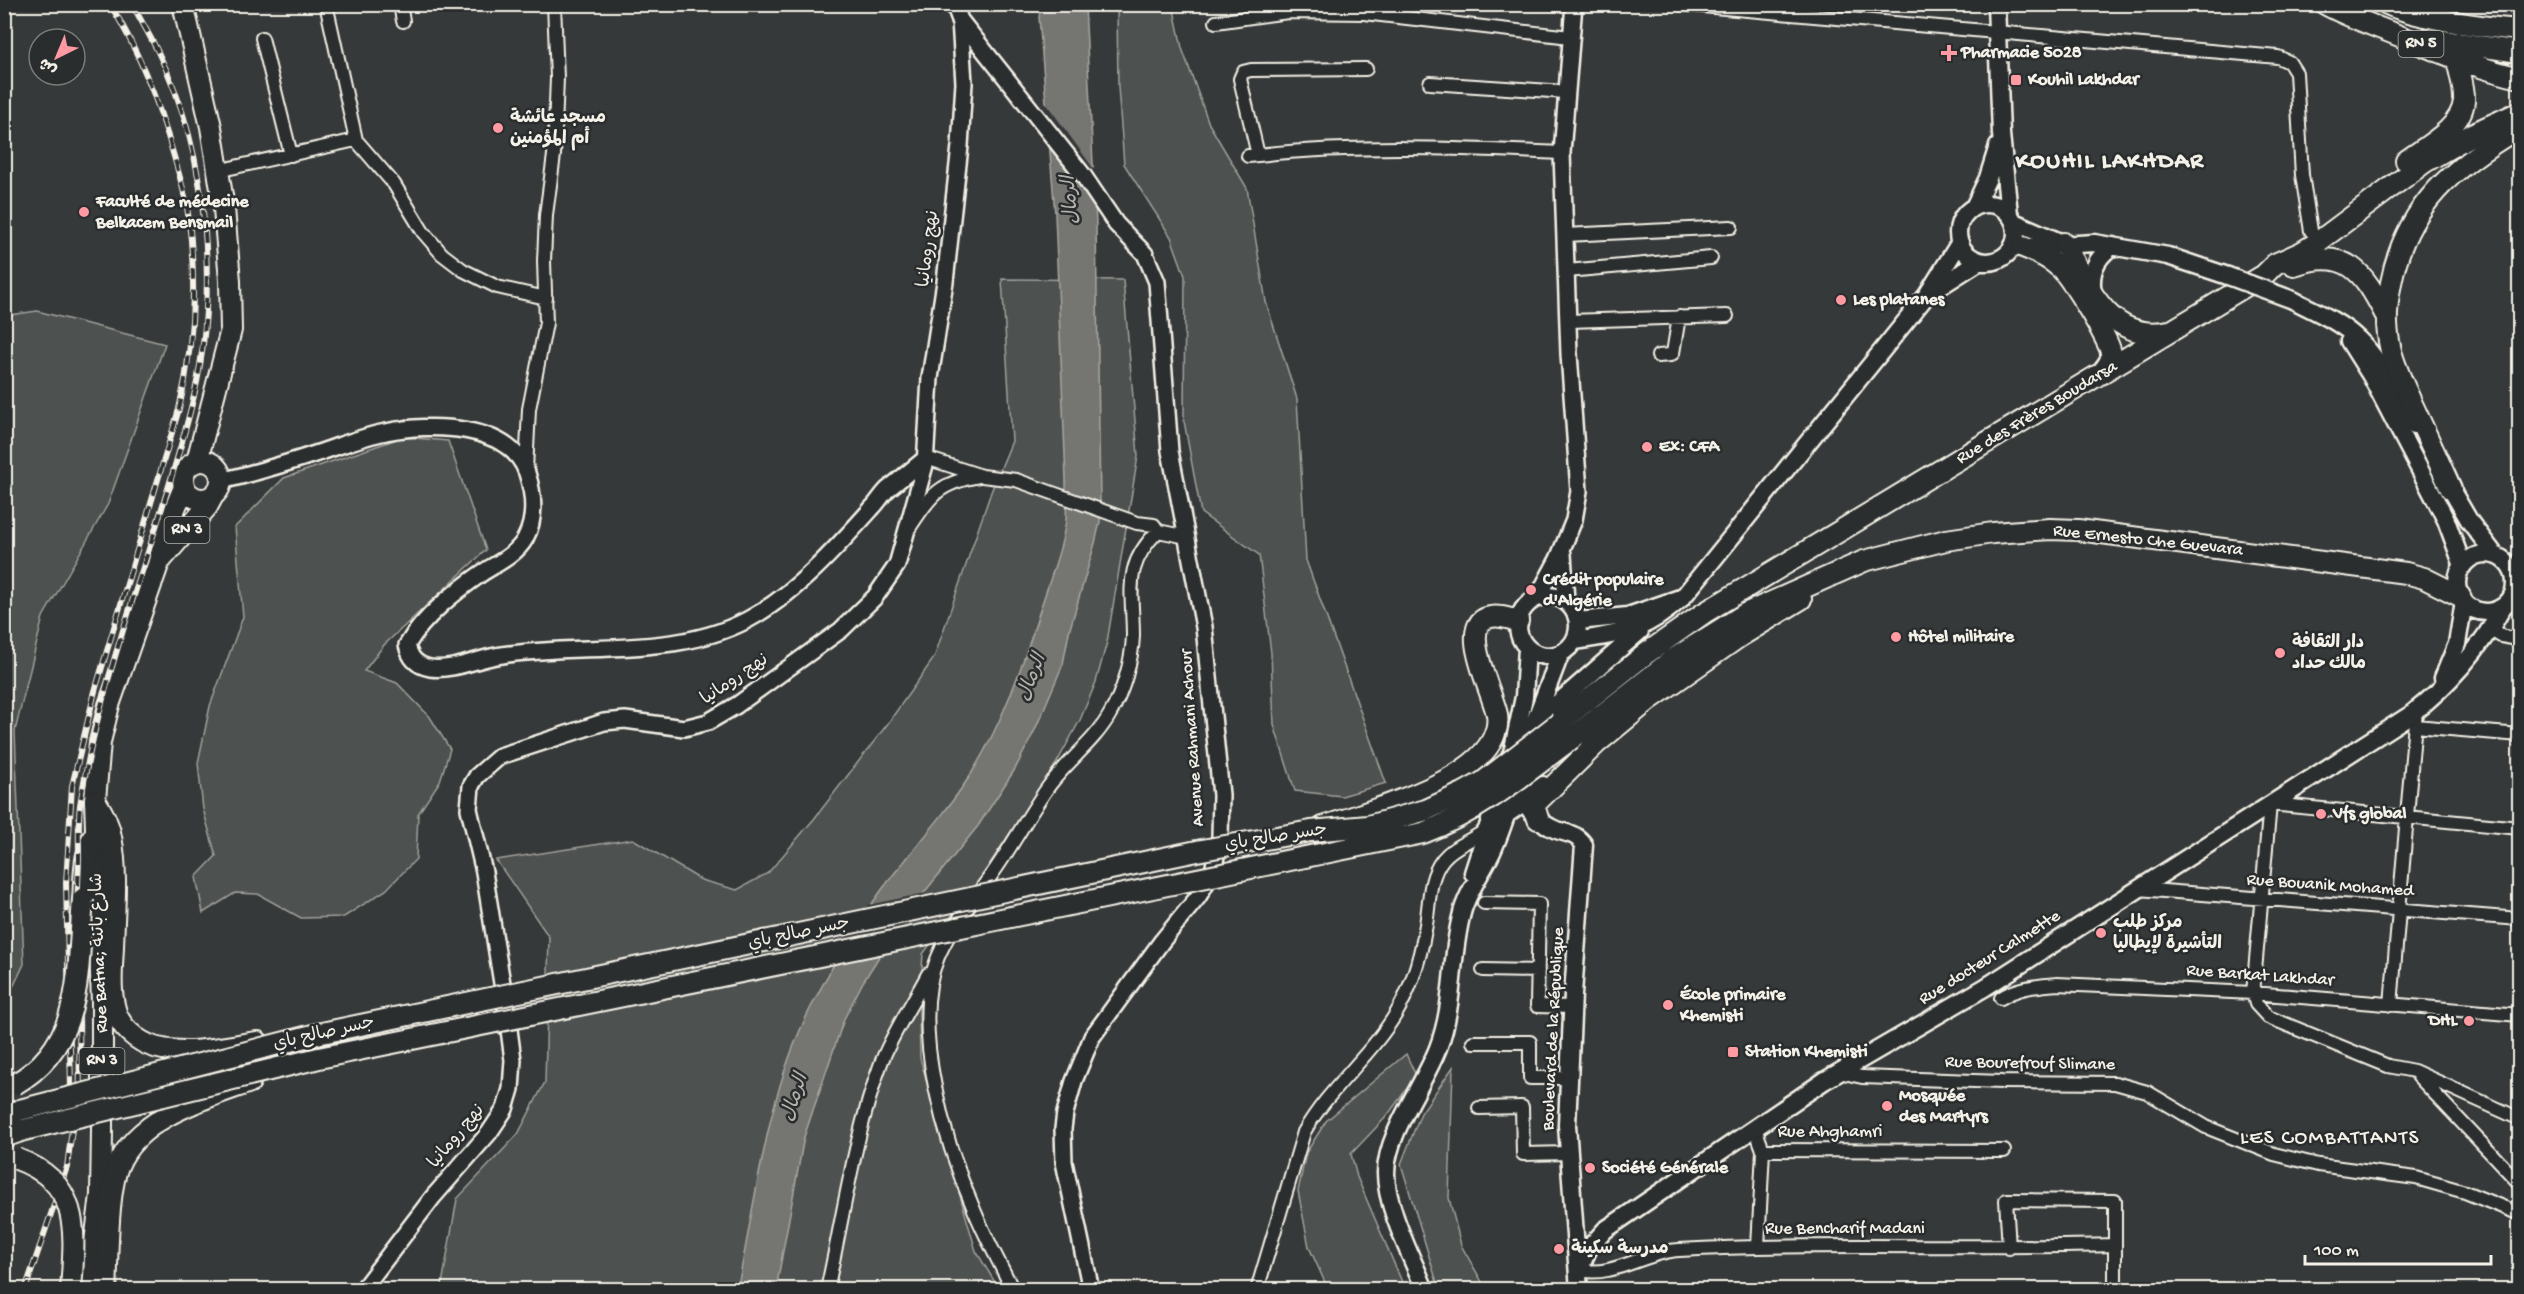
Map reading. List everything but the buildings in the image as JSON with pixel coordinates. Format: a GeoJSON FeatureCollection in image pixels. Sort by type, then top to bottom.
{"type":"FeatureCollection","features":[{"type":"Feature","properties":{"kind":"main road"},"geometry":{"type":"LineString","coordinates":[[183,4],[211,127],[228,240],[231,330],[197,461],[185,471],[184,487],[191,496],[209,497],[217,488],[216,467],[207,461],[197,461]]}},
{"type":"Feature","properties":{"kind":"main road"},"geometry":{"type":"LineString","coordinates":[[1996,4],[2001,134],[2017,248]]}},
{"type":"Feature","properties":{"kind":"main road","name":"RN 5"},"geometry":{"type":"LineString","coordinates":[[2325,4],[2346,16],[2457,59],[2495,73],[2520,78]]}},
{"type":"Feature","properties":{"kind":"main road","name":"RN 5"},"geometry":{"type":"LineString","coordinates":[[2386,4],[2397,9],[2442,18],[2520,30]]}},
{"type":"Feature","properties":{"kind":"main road"},"geometry":{"type":"LineString","coordinates":[[2394,34],[2520,52]]}},
{"type":"Feature","properties":{"kind":"main road"},"geometry":{"type":"LineString","coordinates":[[2270,270],[2293,244],[2453,126],[2462,112],[2464,99],[2457,59]]}},
{"type":"Feature","properties":{"kind":"main road","name":"Rue des Frères Boudarsa"},"geometry":{"type":"LineString","coordinates":[[1565,731],[1647,653],[1704,613],[2318,242],[2425,162],[2478,131],[2520,112]]}},
{"type":"Feature","properties":{"kind":"main road"},"geometry":{"type":"LineString","coordinates":[[2385,315],[2394,267],[2403,241],[2422,206],[2453,173],[2486,147],[2520,127]]}},
{"type":"Feature","properties":{"kind":"main road"},"geometry":{"type":"LineString","coordinates":[[1531,734],[1573,688],[1683,597],[1928,295],[1960,242],[1960,222],[1974,207],[1993,164],[2001,134]]}},
{"type":"Feature","properties":{"kind":"main road"},"geometry":{"type":"LineString","coordinates":[[1974,207],[1993,204],[2012,218],[2064,243],[2103,309],[2114,321],[2126,328],[2149,334],[2174,329]]}},
{"type":"Feature","properties":{"kind":"main road"},"geometry":{"type":"LineString","coordinates":[[1960,242],[1965,250],[1980,261]]}},
{"type":"Feature","properties":{"kind":"main road"},"geometry":{"type":"LineString","coordinates":[[1928,295],[1980,261],[1998,260],[2017,248],[2064,243],[2094,243],[2168,256],[2293,300],[2339,325],[2357,338],[2374,357],[2470,522],[2507,561],[2516,581],[2512,598],[2487,612],[2478,611],[2462,599],[2457,583],[2463,566],[2471,558],[2481,554],[2507,561]]}},
{"type":"Feature","properties":{"kind":"main road"},"geometry":{"type":"LineString","coordinates":[[2093,293],[2091,284],[2094,266],[2099,258],[2113,246]]}},
{"type":"Feature","properties":{"kind":"main road"},"geometry":{"type":"LineString","coordinates":[[2017,248],[2043,255],[2061,268],[2072,282],[2112,353],[2102,374]]}},
{"type":"Feature","properties":{"kind":"main road"},"geometry":{"type":"LineString","coordinates":[[2270,270],[2313,258],[2339,260],[2357,270],[2373,290],[2385,315],[2395,365],[2451,489]]}},
{"type":"Feature","properties":{"kind":"main road"},"geometry":{"type":"LineString","coordinates":[[2339,325],[2371,376],[2440,510],[2451,532],[2463,566]]}},
{"type":"Feature","properties":{"kind":"main road","name":"RN 3"},"geometry":{"type":"LineString","coordinates":[[96,832],[95,800],[100,742],[109,705],[158,565],[169,523],[184,487]]}},
{"type":"Feature","properties":{"kind":"main road","name":"RN 3"},"geometry":{"type":"LineString","coordinates":[[158,565],[207,507],[217,488]]}},
{"type":"Feature","properties":{"kind":"main road","name":"Rue Ernesto Che Guevara"},"geometry":{"type":"LineString","coordinates":[[1834,573],[1864,561],[1946,540],[1993,533],[2078,530],[2406,573],[2424,578],[2462,599]]}},
{"type":"Feature","properties":{"kind":"main road"},"geometry":{"type":"LineString","coordinates":[[4,1137],[24,1130],[319,1058],[1423,833],[1451,822],[1494,797],[1565,731],[1702,639],[1745,614],[1834,573]]}},
{"type":"Feature","properties":{"kind":"main road"},"geometry":{"type":"LineString","coordinates":[[1538,819],[1535,808],[1537,802],[1597,743],[1673,682],[1739,637],[1794,604],[1834,573]]}},
{"type":"Feature","properties":{"kind":"main road"},"geometry":{"type":"LineString","coordinates":[[1425,1290],[1390,1202],[1387,1162],[1393,1140],[1426,1077],[1439,1046],[1453,976],[1462,911],[1485,831],[1513,749],[1524,697],[1527,648],[1518,631],[1518,621],[1525,607],[1538,598],[1552,596],[1572,607],[1578,621],[1578,632],[1569,649],[1560,655],[1542,656],[1527,648]]}},
{"type":"Feature","properties":{"kind":"main road"},"geometry":{"type":"LineString","coordinates":[[1578,621],[1628,616],[1683,597]]}},
{"type":"Feature","properties":{"kind":"main road","name":"Rue docteur Calmette"},"geometry":{"type":"LineString","coordinates":[[1579,1270],[1589,1248],[1605,1230],[1839,1072],[1984,988],[2270,804],[2415,718],[2469,656],[2512,598]]}},
{"type":"Feature","properties":{"kind":"main road","name":"Rue docteur Calmette"},"geometry":{"type":"LineString","coordinates":[[2436,693],[2457,644],[2462,599]]}},
{"type":"Feature","properties":{"kind":"main road"},"geometry":{"type":"LineString","coordinates":[[1311,831],[1419,793],[1468,768],[1483,755],[1496,732],[1497,715],[1476,648],[1477,626],[1488,617],[1518,621]]}},
{"type":"Feature","properties":{"kind":"main road"},"geometry":{"type":"LineString","coordinates":[[1575,641],[1620,634],[1648,625]]}},
{"type":"Feature","properties":{"kind":"main road"},"geometry":{"type":"LineString","coordinates":[[1462,911],[1515,806],[1531,734],[1560,655]]}},
{"type":"Feature","properties":{"kind":"main road","name":"جسر صالح باي"},"geometry":{"type":"LineString","coordinates":[[12,1114],[317,1034],[1202,850],[1311,831],[1368,826],[1444,802],[1483,782],[1565,731]]}},
{"type":"Feature","properties":{"kind":"main road"},"geometry":{"type":"LineString","coordinates":[[1515,806],[1570,769]]}},
{"type":"Feature","properties":{"kind":"main road"},"geometry":{"type":"LineString","coordinates":[[95,800],[105,818],[112,839],[115,898],[112,971],[114,1002],[123,1025],[139,1040],[164,1050],[184,1050],[317,1034]]}},
{"type":"Feature","properties":{"kind":"main road"},"geometry":{"type":"LineString","coordinates":[[1515,806],[1538,819]]}},
{"type":"Feature","properties":{"kind":"main road","name":"Boulevard de la République"},"geometry":{"type":"LineString","coordinates":[[1538,819],[1549,827],[1581,839],[1584,846],[1569,1078],[1569,1153],[1579,1290]]}},
{"type":"Feature","properties":{"kind":"main road"},"geometry":{"type":"LineString","coordinates":[[10,1088],[28,1077],[50,1057],[68,1025],[75,1002],[86,858],[96,832]]}},
{"type":"Feature","properties":{"kind":"main road","name":"Rue Batna; شارع باتنة"},"geometry":{"type":"LineString","coordinates":[[89,1290],[101,1195],[102,1141],[102,1003],[96,832]]}},
{"type":"Feature","properties":{"kind":"main road"},"geometry":{"type":"LineString","coordinates":[[106,1290],[114,1183],[118,1165],[130,1146],[142,1133],[161,1119],[186,1105],[319,1058]]}},
{"type":"Feature","properties":{"kind":"main road"},"geometry":{"type":"LineString","coordinates":[[11,1158],[33,1164],[49,1176],[70,1205],[75,1237],[71,1290]]}},
{"type":"Feature","properties":{"kind":"street"},"geometry":{"type":"LineString","coordinates":[[326,4],[357,140],[394,184],[423,232],[442,254],[464,270],[497,286],[546,298]]}},
{"type":"Feature","properties":{"kind":"street"},"geometry":{"type":"LineString","coordinates":[[400,4],[403,21]]}},
{"type":"Feature","properties":{"kind":"street"},"geometry":{"type":"LineString","coordinates":[[954,4],[960,20]]}},
{"type":"Feature","properties":{"kind":"street"},"geometry":{"type":"LineString","coordinates":[[1538,598],[1574,520],[1579,491],[1568,321],[1562,153],[1574,4]]}},
{"type":"Feature","properties":{"kind":"street"},"geometry":{"type":"LineString","coordinates":[[1679,4],[1996,34],[2278,57],[2289,62],[2296,73],[2302,175],[2311,231]]}},
{"type":"Feature","properties":{"kind":"street"},"geometry":{"type":"LineString","coordinates":[[552,6],[557,78],[554,155],[546,215],[544,342],[529,410],[526,470],[533,499],[532,519],[525,540],[514,552],[472,580],[423,622],[407,645],[409,656],[415,663],[429,668],[448,668],[501,655],[671,642],[700,638],[728,630],[757,615],[781,597],[821,561],[886,491],[926,458],[982,476],[1016,480],[1137,523],[1154,525],[1158,531],[1187,537]]}},
{"type":"Feature","properties":{"kind":"street"},"geometry":{"type":"LineString","coordinates":[[1216,22],[1288,12],[1364,13],[1570,38]]}},
{"type":"Feature","properties":{"kind":"street","name":"Avenue Rahmani Achour"},"geometry":{"type":"LineString","coordinates":[[960,20],[1083,175],[1116,224],[1145,254],[1156,282],[1170,451],[1204,627],[1221,795],[1218,855],[1209,882],[1097,1030],[1068,1097],[1063,1129],[1064,1162],[1091,1290]]}},
{"type":"Feature","properties":{"kind":"street","name":"نهج رومانيا"},"geometry":{"type":"LineString","coordinates":[[362,1290],[433,1197],[494,1127],[505,1109],[511,1089],[513,1060],[507,1014],[484,872],[469,809],[468,797],[477,776],[500,756],[604,722],[625,720],[684,728],[708,722],[841,630],[867,606],[893,574],[908,530],[926,458],[930,378],[945,282],[960,146],[964,83],[960,20]]}},
{"type":"Feature","properties":{"kind":"street"},"geometry":{"type":"LineString","coordinates":[[262,38],[291,155]]}},
{"type":"Feature","properties":{"kind":"street"},"geometry":{"type":"LineString","coordinates":[[1366,69],[1251,70],[1244,72],[1240,79],[1253,155],[1401,147],[1562,153]]}},
{"type":"Feature","properties":{"kind":"street"},"geometry":{"type":"LineString","coordinates":[[1430,83],[1566,92]]}},
{"type":"Feature","properties":{"kind":"street"},"geometry":{"type":"LineString","coordinates":[[217,171],[357,140]]}},
{"type":"Feature","properties":{"kind":"street"},"geometry":{"type":"LineString","coordinates":[[1565,235],[1731,227]]}},
{"type":"Feature","properties":{"kind":"street"},"geometry":{"type":"LineString","coordinates":[[1566,271],[1711,258]]}},
{"type":"Feature","properties":{"kind":"street"},"geometry":{"type":"LineString","coordinates":[[1568,321],[1727,316]]}},
{"type":"Feature","properties":{"kind":"street"},"geometry":{"type":"LineString","coordinates":[[1658,356],[1670,356],[1673,353],[1679,317]]}},
{"type":"Feature","properties":{"kind":"street"},"geometry":{"type":"LineString","coordinates":[[217,488],[261,471],[387,431],[422,428],[474,431],[497,439],[515,453],[526,470]]}},
{"type":"Feature","properties":{"kind":"street"},"geometry":{"type":"LineString","coordinates":[[908,530],[925,505],[942,487],[957,480],[982,476]]}},
{"type":"Feature","properties":{"kind":"street"},"geometry":{"type":"LineString","coordinates":[[827,1290],[850,1169],[882,1060],[955,922],[995,871],[1057,774],[1095,736],[1111,713],[1126,673],[1133,638],[1131,589],[1134,562],[1144,544],[1158,531]]}},
{"type":"Feature","properties":{"kind":"street"},"geometry":{"type":"LineString","coordinates":[[1564,545],[1562,573],[1566,602]]}},
{"type":"Feature","properties":{"kind":"street"},"geometry":{"type":"LineString","coordinates":[[2489,629],[2500,636],[2520,640]]}},
{"type":"Feature","properties":{"kind":"street"},"geometry":{"type":"LineString","coordinates":[[2391,1005],[2415,718],[2520,735]]}},
{"type":"Feature","properties":{"kind":"street"},"geometry":{"type":"LineString","coordinates":[[2520,828],[2270,804],[2253,993],[2258,1008],[2268,1017],[2388,1066],[2414,1071],[2520,1119]]}},
{"type":"Feature","properties":{"kind":"street"},"geometry":{"type":"LineString","coordinates":[[1257,1290],[1304,1132],[1316,1112],[1372,1047],[1396,1014],[1409,989],[1425,931],[1430,891],[1438,866],[1453,850],[1485,831],[1515,806]]}},
{"type":"Feature","properties":{"kind":"street","name":"Rue Bouanik Mohamed"},"geometry":{"type":"LineString","coordinates":[[2138,889],[2520,919]]}},
{"type":"Feature","properties":{"kind":"street"},"geometry":{"type":"LineString","coordinates":[[1484,903],[1539,904],[1537,1006],[1572,1006]]}},
{"type":"Feature","properties":{"kind":"street"},"geometry":{"type":"LineString","coordinates":[[938,957],[930,984],[928,1001],[931,1067],[947,1132],[975,1211],[1013,1290]]}},
{"type":"Feature","properties":{"kind":"street"},"geometry":{"type":"LineString","coordinates":[[1483,970],[1538,971]]}},
{"type":"Feature","properties":{"kind":"street","name":"Rue Barkat Lakhdar"},"geometry":{"type":"LineString","coordinates":[[2001,998],[2033,986],[2057,984],[2253,993],[2520,1015]]}},
{"type":"Feature","properties":{"kind":"street"},"geometry":{"type":"LineString","coordinates":[[1473,1042],[1530,1042],[1530,1078],[1569,1078]]}},
{"type":"Feature","properties":{"kind":"street"},"geometry":{"type":"LineString","coordinates":[[2414,1071],[2520,1184]]}},
{"type":"Feature","properties":{"kind":"street","name":"Rue Bourefrouf Slimane"},"geometry":{"type":"LineString","coordinates":[[1839,1072],[1862,1077],[1885,1078],[2115,1083],[2147,1092],[2206,1127],[2274,1154],[2318,1165],[2391,1173],[2433,1182],[2520,1214]]}},
{"type":"Feature","properties":{"kind":"street"},"geometry":{"type":"LineString","coordinates":[[1479,1108],[1522,1107],[1523,1154],[1569,1153]]}},
{"type":"Feature","properties":{"kind":"street"},"geometry":{"type":"LineString","coordinates":[[1755,1128],[1763,1150],[1758,1247]]}},
{"type":"Feature","properties":{"kind":"street","name":"Rue Ahghamri"},"geometry":{"type":"LineString","coordinates":[[1763,1150],[2004,1151]]}},
{"type":"Feature","properties":{"kind":"street"},"geometry":{"type":"LineString","coordinates":[[2009,1248],[2006,1200],[2115,1201],[2115,1290]]}},
{"type":"Feature","properties":{"kind":"street","name":"Rue Bencharif Madani"},"geometry":{"type":"LineString","coordinates":[[1579,1270],[1600,1272],[1661,1251],[1758,1247],[2009,1248],[2115,1245]]}},
{"type":"Feature","properties":{"kind":"shaded area"},"geometry":{"type":"Polygon","coordinates":[[[1117,5],[1173,5],[1182,48],[1209,124],[1247,188],[1266,302],[1297,399],[1306,560],[1386,783],[1342,796],[1295,791],[1274,725],[1271,653],[1259,555],[1201,513],[1184,421],[1185,276],[1171,237],[1124,164],[1118,87],[1117,5]]]}},
{"type":"Feature","properties":{"kind":"shaded area"},"geometry":{"type":"Polygon","coordinates":[[[1002,279],[1123,280],[1138,456],[1107,642],[1096,682],[1080,720],[1056,764],[981,877],[923,954],[919,1012],[920,1058],[976,1251],[999,1289],[441,1290],[457,1199],[518,1134],[545,1082],[549,937],[496,860],[633,839],[701,880],[737,890],[768,873],[814,819],[886,726],[934,658],[991,492],[1012,441],[1002,279]]]}},
{"type":"Feature","properties":{"kind":"shaded area"},"geometry":{"type":"Polygon","coordinates":[[[37,311],[165,344],[108,504],[43,617],[15,731],[24,964],[5,1004],[4,316],[37,311]]]}},
{"type":"Feature","properties":{"kind":"shaded area"},"geometry":{"type":"Polygon","coordinates":[[[403,437],[448,441],[486,550],[384,645],[364,671],[397,683],[430,717],[450,749],[440,781],[418,814],[416,859],[386,890],[344,917],[301,918],[258,894],[235,893],[203,913],[196,877],[216,856],[203,809],[198,763],[210,706],[243,617],[235,527],[284,478],[403,437]]]}},
{"type":"Feature","properties":{"kind":"shaded area"},"geometry":{"type":"Polygon","coordinates":[[[1406,1054],[1416,1076],[1387,1116],[1351,1154],[1357,1177],[1405,1289],[1328,1289],[1309,1247],[1298,1191],[1306,1153],[1326,1121],[1406,1054]]]}},
{"type":"Feature","properties":{"kind":"shaded area"},"geometry":{"type":"Polygon","coordinates":[[[1453,1067],[1449,1198],[1461,1245],[1486,1289],[1439,1289],[1401,1164],[1421,1113],[1453,1067]]]}},
{"type":"Feature","properties":{"kind":"water","name":"الرمال"},"geometry":{"type":"Polygon","coordinates":[[[1041,5],[1085,5],[1096,223],[1100,522],[1069,632],[1063,664],[1035,730],[1015,769],[978,826],[902,920],[863,982],[844,1019],[804,1137],[776,1289],[737,1290],[764,1147],[783,1076],[795,1042],[819,991],[859,923],[893,875],[953,800],[971,774],[993,734],[1019,672],[1062,542],[1066,520],[1066,479],[1055,214],[1039,17],[1041,5]]]}},
{"type":"Feature","properties":{"kind":"pier"},"geometry":{"type":"Polygon","coordinates":[[[1043,99],[1096,172],[1098,208],[1046,138],[1043,99]]]}},
{"type":"Feature","properties":{"kind":"pier"},"geometry":{"type":"Polygon","coordinates":[[[926,893],[883,955],[829,966],[868,905],[926,893]]]}},
{"type":"Feature","properties":{"kind":"railway"},"geometry":{"type":"LineString","coordinates":[[25,1290],[67,1167],[72,1129],[66,883],[72,786],[95,691],[179,409],[191,336],[193,287],[191,238],[183,187],[163,120],[148,80],[131,41],[110,4]]}},
{"type":"Feature","properties":{"kind":"railway"},"geometry":{"type":"LineString","coordinates":[[77,952],[79,811],[89,755],[115,656],[190,412],[205,323],[207,276],[205,229],[199,182],[189,136],[176,93],[158,52],[132,4]]}},
{"type":"Feature","properties":{"kind":"railway"},"geometry":{"type":"LineString","coordinates":[[79,1009],[80,1108]]}},
{"type":"Feature","properties":{"kind":"place","name":"Pharmacie 5028"},"geometry":{"type":"Point","coordinates":[1949,53]}},
{"type":"Feature","properties":{"kind":"place","name":"Kouhil Lakhdar"},"geometry":{"type":"Point","coordinates":[2016,80]}},
{"type":"Feature","properties":{"kind":"place","name":"مسجد عائشة أم المؤمنين"},"geometry":{"type":"Point","coordinates":[498,128]}},
{"type":"Feature","properties":{"kind":"place","name":"Faculté de médecine Belkacem Bensmail"},"geometry":{"type":"Point","coordinates":[84,212]}},
{"type":"Feature","properties":{"kind":"place","name":"Les platanes"},"geometry":{"type":"Point","coordinates":[1841,300]}},
{"type":"Feature","properties":{"kind":"place","name":"Ex: CFA"},"geometry":{"type":"Point","coordinates":[1647,447]}},
{"type":"Feature","properties":{"kind":"place","name":"Crédit populaire d'Algérie"},"geometry":{"type":"Point","coordinates":[1531,590]}},
{"type":"Feature","properties":{"kind":"place","name":"Hôtel militaire"},"geometry":{"type":"Point","coordinates":[1896,637]}},
{"type":"Feature","properties":{"kind":"place","name":"دار الثقافة مالك حداد"},"geometry":{"type":"Point","coordinates":[2280,653]}},
{"type":"Feature","properties":{"kind":"place","name":"Vfs global"},"geometry":{"type":"Point","coordinates":[2321,814]}},
{"type":"Feature","properties":{"kind":"place","name":"مركز طلب التأشيرة لإيطاليا"},"geometry":{"type":"Point","coordinates":[2101,933]}},
{"type":"Feature","properties":{"kind":"place","name":"École primaire Khemisti"},"geometry":{"type":"Point","coordinates":[1668,1005]}},
{"type":"Feature","properties":{"kind":"place","name":"DHL"},"geometry":{"type":"Point","coordinates":[2469,1021]}},
{"type":"Feature","properties":{"kind":"place","name":"Station Khemisti"},"geometry":{"type":"Point","coordinates":[1733,1052]}},
{"type":"Feature","properties":{"kind":"place","name":"Mosquée des Martyrs"},"geometry":{"type":"Point","coordinates":[1887,1106]}},
{"type":"Feature","properties":{"kind":"place","name":"Société Générale"},"geometry":{"type":"Point","coordinates":[1590,1168]}},
{"type":"Feature","properties":{"kind":"place","name":"مدرسة سكينة"},"geometry":{"type":"Point","coordinates":[1559,1249]}},
{"type":"Feature","properties":{"kind":"district","name":"KOUHIL LAKHDAR"},"geometry":{"type":"Point","coordinates":[2110,162]}},
{"type":"Feature","properties":{"kind":"district","name":"LES COMBATTANTS"},"geometry":{"type":"Point","coordinates":[2330,1139]}}]}
